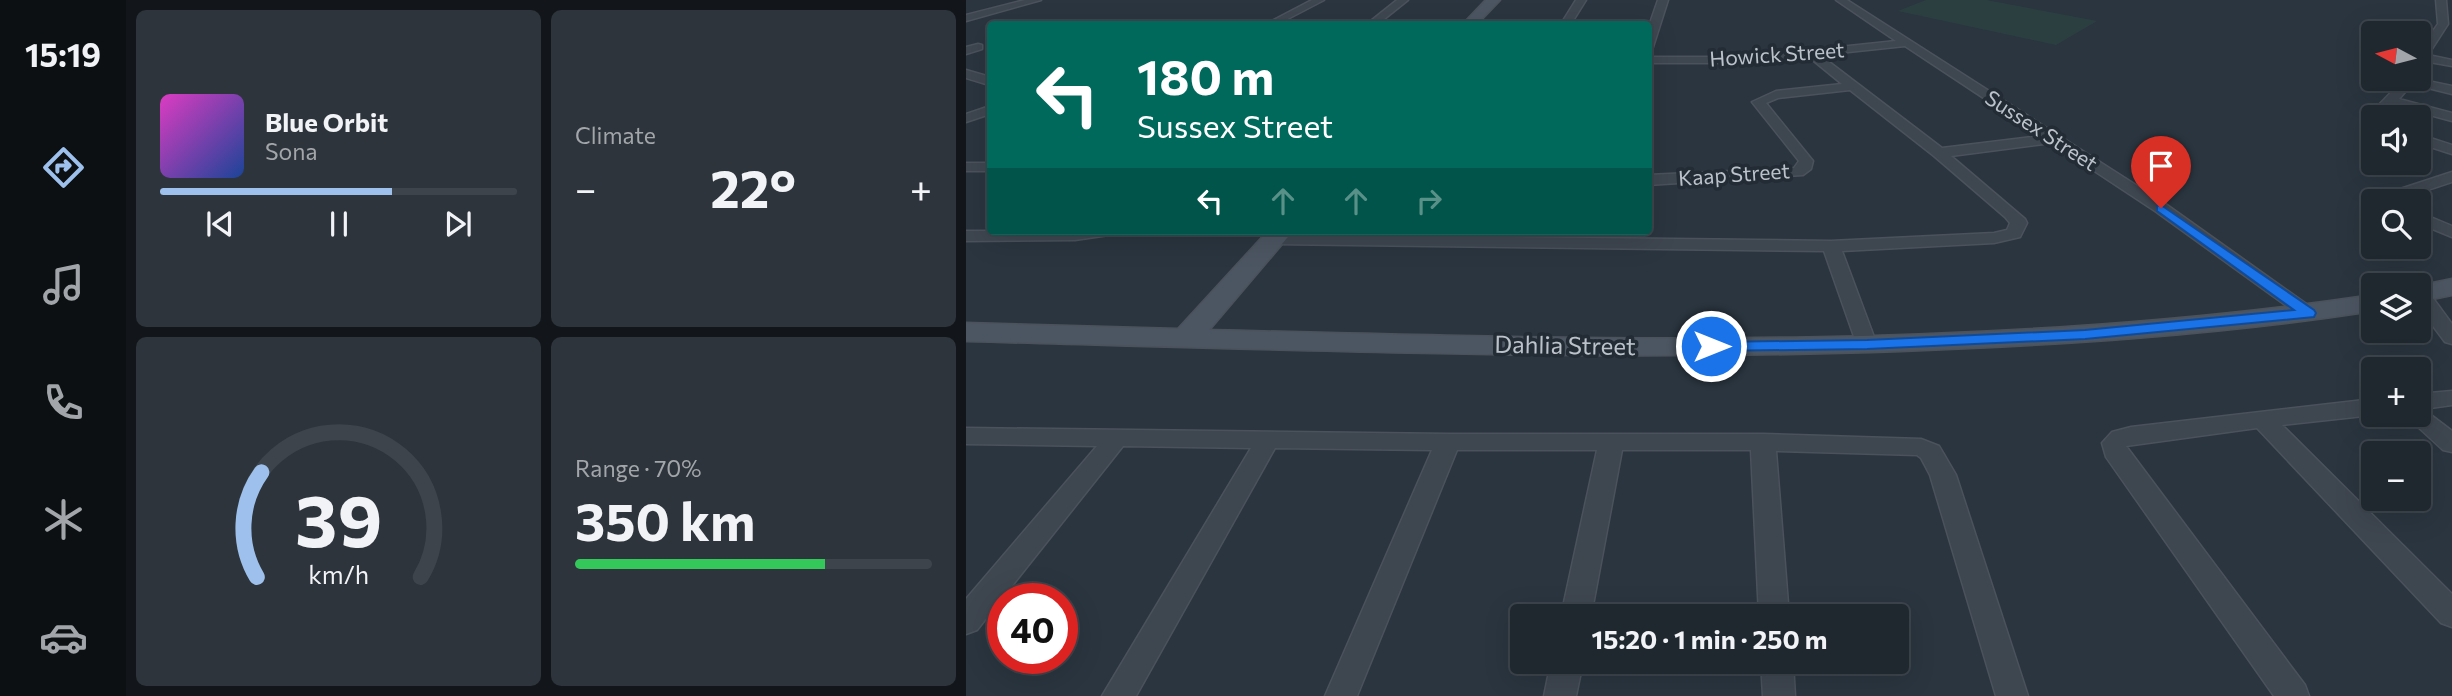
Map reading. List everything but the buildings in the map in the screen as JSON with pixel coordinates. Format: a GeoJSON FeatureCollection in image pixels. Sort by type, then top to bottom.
{"type":"FeatureCollection","features":[{"type":"Feature","properties":{"kind":"street"},"geometry":{"type":"LineString","coordinates":[[966,18],[1036,0]]}},
{"type":"Feature","properties":{"kind":"street"},"geometry":{"type":"LineString","coordinates":[[1277,21],[1320,0]]}},
{"type":"Feature","properties":{"kind":"street"},"geometry":{"type":"LineString","coordinates":[[1376,21],[1403,0]]}},
{"type":"Feature","properties":{"kind":"street"},"geometry":{"type":"LineString","coordinates":[[1473,21],[1493,0]]}},
{"type":"Feature","properties":{"kind":"street"},"geometry":{"type":"LineString","coordinates":[[1568,21],[1581,0]]}},
{"type":"Feature","properties":{"kind":"street"},"geometry":{"type":"LineString","coordinates":[[1652,34],[1663,0]]}},
{"type":"Feature","properties":{"kind":"street","name":"Sussex Street"},"geometry":{"type":"LineString","coordinates":[[1841,0],[2161,208],[2309,313]]}},
{"type":"Feature","properties":{"kind":"street"},"geometry":{"type":"LineString","coordinates":[[2431,47],[2448,24],[2445,5]]}},
{"type":"Feature","properties":{"kind":"street","name":"Howick Street"},"geometry":{"type":"LineString","coordinates":[[1652,60],[1745,60],[1812,55],[1905,43]]}},
{"type":"Feature","properties":{"kind":"street"},"geometry":{"type":"LineString","coordinates":[[966,51],[978,47]]}},
{"type":"Feature","properties":{"kind":"street"},"geometry":{"type":"LineString","coordinates":[[1187,337],[1277,235],[1596,237],[1831,246],[1994,238],[2014,233],[2019,223],[2011,214],[1939,153],[1812,55]]}},
{"type":"Feature","properties":{"kind":"street"},"geometry":{"type":"LineString","coordinates":[[2431,61],[2452,64]]}},
{"type":"Feature","properties":{"kind":"street"},"geometry":{"type":"LineString","coordinates":[[966,74],[986,80]]}},
{"type":"Feature","properties":{"kind":"street"},"geometry":{"type":"LineString","coordinates":[[2431,85],[2452,90]]}},
{"type":"Feature","properties":{"kind":"street","name":"Kaap Street"},"geometry":{"type":"LineString","coordinates":[[1652,180],[1798,172],[1806,166],[1806,161],[1758,102],[1776,95],[1853,86]]}},
{"type":"Feature","properties":{"kind":"street"},"geometry":{"type":"LineString","coordinates":[[2388,105],[2400,91]]}},
{"type":"Feature","properties":{"kind":"street"},"geometry":{"type":"LineString","coordinates":[[2392,101],[2452,117]]}},
{"type":"Feature","properties":{"kind":"street"},"geometry":{"type":"LineString","coordinates":[[966,118],[987,111]]}},
{"type":"Feature","properties":{"kind":"street"},"geometry":{"type":"LineString","coordinates":[[1939,153],[2051,139]]}},
{"type":"Feature","properties":{"kind":"street"},"geometry":{"type":"LineString","coordinates":[[2431,143],[2452,150]]}},
{"type":"Feature","properties":{"kind":"street"},"geometry":{"type":"LineString","coordinates":[[966,167],[987,167]]}},
{"type":"Feature","properties":{"kind":"street"},"geometry":{"type":"LineString","coordinates":[[2415,189],[2452,177]]}},
{"type":"Feature","properties":{"kind":"street"},"geometry":{"type":"LineString","coordinates":[[2431,223],[2452,232]]}},
{"type":"Feature","properties":{"kind":"street"},"geometry":{"type":"LineString","coordinates":[[966,236],[1074,235]]}},
{"type":"Feature","properties":{"kind":"street"},"geometry":{"type":"LineString","coordinates":[[1831,246],[1867,345]]}},
{"type":"Feature","properties":{"kind":"street"},"geometry":{"type":"LineString","coordinates":[[2431,291],[2452,286]]}},
{"type":"Feature","properties":{"kind":"street","name":"Dahlia Street"},"geometry":{"type":"LineString","coordinates":[[966,332],[1633,347],[1867,345],[2085,334],[2309,313],[2361,305]]}},
{"type":"Feature","properties":{"kind":"street"},"geometry":{"type":"LineString","coordinates":[[2431,310],[2452,338]]}},
{"type":"Feature","properties":{"kind":"street"},"geometry":{"type":"LineString","coordinates":[[2431,400],[2452,398]]}},
{"type":"Feature","properties":{"kind":"street"},"geometry":{"type":"LineString","coordinates":[[2293,696],[2115,451],[2114,443],[2131,435],[2361,408]]}},
{"type":"Feature","properties":{"kind":"street"},"geometry":{"type":"LineString","coordinates":[[2263,420],[2452,614]]}},
{"type":"Feature","properties":{"kind":"street"},"geometry":{"type":"LineString","coordinates":[[2431,427],[2452,444]]}},
{"type":"Feature","properties":{"kind":"street"},"geometry":{"type":"LineString","coordinates":[[966,436],[1267,441],[1911,445],[1930,452],[1943,475],[2012,696]]}},
{"type":"Feature","properties":{"kind":"street"},"geometry":{"type":"LineString","coordinates":[[966,621],[1116,439]]}},
{"type":"Feature","properties":{"kind":"street"},"geometry":{"type":"LineString","coordinates":[[1118,696],[1267,441]]}},
{"type":"Feature","properties":{"kind":"street"},"geometry":{"type":"LineString","coordinates":[[1341,696],[1448,442]]}},
{"type":"Feature","properties":{"kind":"street"},"geometry":{"type":"LineString","coordinates":[[1578,604],[1611,442]]}},
{"type":"Feature","properties":{"kind":"street"},"geometry":{"type":"LineString","coordinates":[[1763,442],[1773,604]]}},
{"type":"Feature","properties":{"kind":"street"},"geometry":{"type":"LineString","coordinates":[[1560,696],[1565,674]]}},
{"type":"Feature","properties":{"kind":"street"},"geometry":{"type":"LineString","coordinates":[[1778,674],[1779,696]]}},
{"type":"Feature","properties":{"kind":"shaded area"},"geometry":{"type":"Polygon","coordinates":[[[1926,0],[1986,0],[2097,21],[2056,45],[1898,11],[1926,0]]]}},
{"type":"Feature","properties":{"kind":"route"},"geometry":{"type":"LineString","coordinates":[[1711,346],[1867,345],[2085,334],[2309,313],[2161,208]]}}]}
